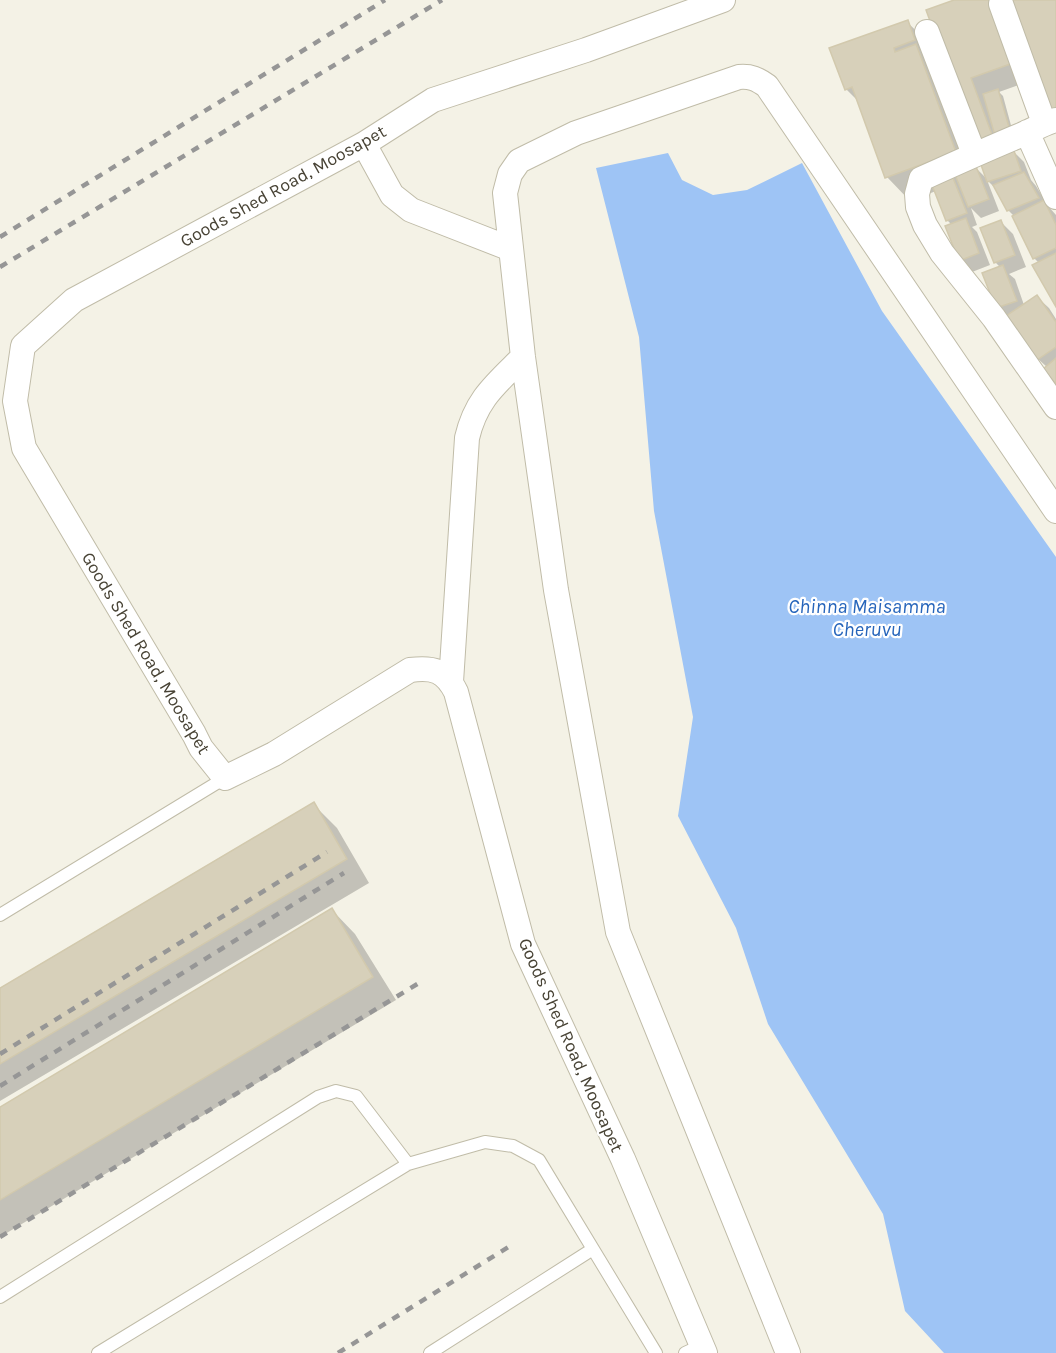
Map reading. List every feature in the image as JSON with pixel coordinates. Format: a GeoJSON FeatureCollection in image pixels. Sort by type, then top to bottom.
{"type":"FeatureCollection","features":[{"type":"Feature","properties":{"kind":"street","name":"Goods Shed Road, Moosapet"},"geometry":{"type":"LineString","coordinates":[[225,778],[201,748],[24,448],[15,401],[24,346],[74,300],[364,144],[433,100],[586,50],[723,0]]}},
{"type":"Feature","properties":{"kind":"street"},"geometry":{"type":"LineString","coordinates":[[1001,4],[1042,125],[1056,197]]}},
{"type":"Feature","properties":{"kind":"street"},"geometry":{"type":"LineString","coordinates":[[927,32],[974,154]]}},
{"type":"Feature","properties":{"kind":"street"},"geometry":{"type":"LineString","coordinates":[[788,1353],[618,932],[556,590],[523,357],[506,193],[510,174],[519,162],[576,133],[739,77],[748,76],[757,79],[766,86],[1056,511]]}},
{"type":"Feature","properties":{"kind":"street"},"geometry":{"type":"LineString","coordinates":[[1042,125],[921,179],[917,194],[918,207],[925,225],[942,253],[994,318],[1056,407]]}},
{"type":"Feature","properties":{"kind":"street"},"geometry":{"type":"LineString","coordinates":[[364,144],[392,195],[411,210],[512,249]]}},
{"type":"Feature","properties":{"kind":"street"},"geometry":{"type":"LineString","coordinates":[[451,682],[467,438],[470,422],[478,405],[490,390],[523,357]]}},
{"type":"Feature","properties":{"kind":"street"},"geometry":{"type":"LineString","coordinates":[[225,778],[274,754],[410,670],[425,668],[439,671],[451,682]]}},
{"type":"Feature","properties":{"kind":"street","name":"Goods Shed Road, Moosapet"},"geometry":{"type":"LineString","coordinates":[[451,682],[456,692],[523,944],[623,1159],[697,1350]]}},
{"type":"Feature","properties":{"kind":"lane"},"geometry":{"type":"LineString","coordinates":[[0,915],[225,778]]}},
{"type":"Feature","properties":{"kind":"lane"},"geometry":{"type":"LineString","coordinates":[[0,1297],[318,1097],[336,1091],[356,1096],[408,1164]]}},
{"type":"Feature","properties":{"kind":"lane"},"geometry":{"type":"LineString","coordinates":[[98,1353],[408,1164],[485,1142],[513,1146],[539,1160],[656,1353]]}},
{"type":"Feature","properties":{"kind":"lane"},"geometry":{"type":"LineString","coordinates":[[430,1353],[593,1250]]}},
{"type":"Feature","properties":{"kind":"water","name":"Chinna Maisamma Cheruvu"},"geometry":{"type":"Polygon","coordinates":[[[668,153],[682,180],[713,195],[747,190],[802,163],[882,311],[1056,557],[1056,1353],[944,1353],[905,1311],[883,1214],[768,1024],[736,928],[678,816],[693,717],[654,511],[639,337],[596,168],[668,153]]]}},
{"type":"Feature","properties":{"kind":"building"},"geometry":{"type":"Polygon","coordinates":[[[954,0],[991,0],[1013,63],[971,78],[994,140],[976,147],[926,10],[954,0]]]}},
{"type":"Feature","properties":{"kind":"building"},"geometry":{"type":"Polygon","coordinates":[[[1005,0],[1056,0],[1056,112],[1050,114],[1005,0]]]}},
{"type":"Feature","properties":{"kind":"building"},"geometry":{"type":"Polygon","coordinates":[[[908,20],[915,40],[894,48],[895,52],[916,44],[956,152],[885,178],[852,87],[845,90],[829,48],[908,20]]]}},
{"type":"Feature","properties":{"kind":"building"},"geometry":{"type":"Polygon","coordinates":[[[998,89],[1011,134],[996,139],[983,94],[998,89]]]}},
{"type":"Feature","properties":{"kind":"building"},"geometry":{"type":"Polygon","coordinates":[[[1013,148],[1021,171],[987,182],[979,159],[1013,148]]]}},
{"type":"Feature","properties":{"kind":"building"},"geometry":{"type":"Polygon","coordinates":[[[975,164],[989,199],[968,207],[954,172],[975,164]]]}},
{"type":"Feature","properties":{"kind":"building"},"geometry":{"type":"Polygon","coordinates":[[[1024,172],[1039,198],[1007,211],[993,185],[1024,172]]]}},
{"type":"Feature","properties":{"kind":"building"},"geometry":{"type":"Polygon","coordinates":[[[953,178],[967,213],[946,221],[932,185],[953,178]]]}},
{"type":"Feature","properties":{"kind":"building"},"geometry":{"type":"Polygon","coordinates":[[[1044,200],[1056,225],[1056,248],[1033,259],[1012,216],[1044,200]]]}},
{"type":"Feature","properties":{"kind":"building"},"geometry":{"type":"Polygon","coordinates":[[[966,218],[979,253],[959,261],[945,226],[966,218]]]}},
{"type":"Feature","properties":{"kind":"building"},"geometry":{"type":"Polygon","coordinates":[[[1001,220],[1015,255],[994,263],[980,228],[1001,220]]]}},
{"type":"Feature","properties":{"kind":"building"},"geometry":{"type":"Polygon","coordinates":[[[1056,253],[1056,307],[1032,265],[1056,253]]]}},
{"type":"Feature","properties":{"kind":"building"},"geometry":{"type":"Polygon","coordinates":[[[1003,265],[1017,301],[996,308],[982,273],[1003,265]]]}},
{"type":"Feature","properties":{"kind":"building"},"geometry":{"type":"Polygon","coordinates":[[[1037,295],[1056,322],[1056,347],[1037,360],[1006,316],[1037,295]]]}},
{"type":"Feature","properties":{"kind":"building"},"geometry":{"type":"Polygon","coordinates":[[[1056,358],[1056,384],[1043,369],[1056,358]]]}},
{"type":"Feature","properties":{"kind":"building"},"geometry":{"type":"Polygon","coordinates":[[[314,802],[347,859],[0,1064],[0,988],[314,802]]]}},
{"type":"Feature","properties":{"kind":"building"},"geometry":{"type":"Polygon","coordinates":[[[332,908],[373,977],[0,1200],[0,1107],[332,908]]]}},
{"type":"Feature","properties":{"kind":"railway"},"geometry":{"type":"LineString","coordinates":[[0,237],[385,0]]}},
{"type":"Feature","properties":{"kind":"railway"},"geometry":{"type":"LineString","coordinates":[[0,267],[442,0]]}},
{"type":"Feature","properties":{"kind":"railway"},"geometry":{"type":"LineString","coordinates":[[0,1054],[327,852]]}},
{"type":"Feature","properties":{"kind":"railway"},"geometry":{"type":"LineString","coordinates":[[0,1086],[344,873]]}},
{"type":"Feature","properties":{"kind":"railway"},"geometry":{"type":"LineString","coordinates":[[0,1237],[419,983]]}},
{"type":"Feature","properties":{"kind":"railway"},"geometry":{"type":"LineString","coordinates":[[338,1353],[510,1246]]}}]}
